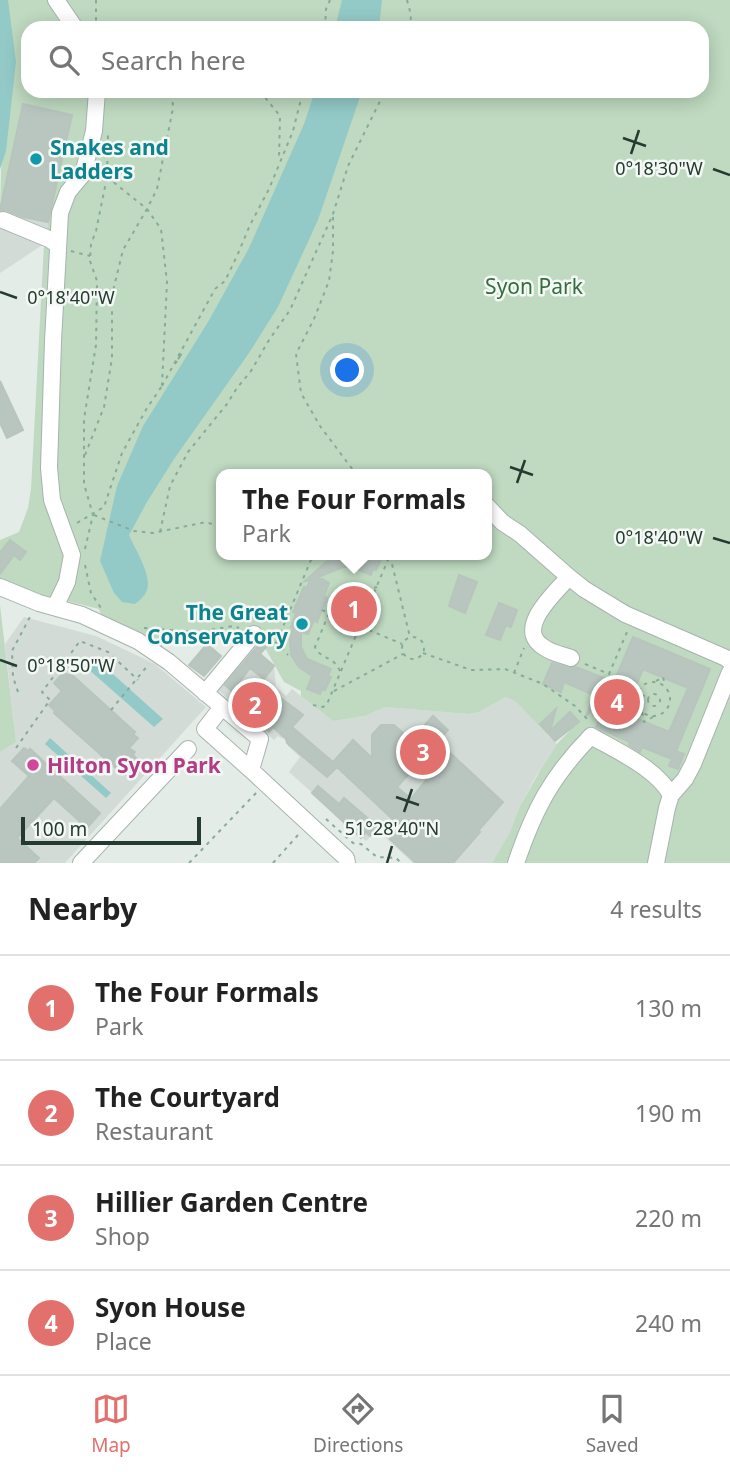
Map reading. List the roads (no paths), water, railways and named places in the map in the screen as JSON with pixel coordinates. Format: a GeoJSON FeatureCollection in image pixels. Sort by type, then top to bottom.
{"type":"FeatureCollection","features":[{"type":"Feature","properties":{"kind":"lane"},"geometry":{"type":"LineString","coordinates":[[55,0],[70,21]]}},
{"type":"Feature","properties":{"kind":"lane"},"geometry":{"type":"LineString","coordinates":[[42,608],[67,582],[72,555],[52,500],[49,468],[58,245],[60,213],[68,192],[83,174],[94,131],[96,98]]}},
{"type":"Feature","properties":{"kind":"lane"},"geometry":{"type":"LineString","coordinates":[[3,219],[58,245]]}},
{"type":"Feature","properties":{"kind":"lane"},"geometry":{"type":"LineString","coordinates":[[492,511],[569,577],[625,614],[730,662]]}},
{"type":"Feature","properties":{"kind":"lane"},"geometry":{"type":"LineString","coordinates":[[569,577],[538,613],[532,630],[533,637],[544,648],[571,658]]}},
{"type":"Feature","properties":{"kind":"lane"},"geometry":{"type":"LineString","coordinates":[[0,587],[42,608],[82,615],[158,650],[260,739],[251,770]]}},
{"type":"Feature","properties":{"kind":"lane"},"geometry":{"type":"LineString","coordinates":[[205,692],[254,634]]}},
{"type":"Feature","properties":{"kind":"lane"},"geometry":{"type":"LineString","coordinates":[[656,863],[671,795],[685,779],[693,764],[730,672]]}},
{"type":"Feature","properties":{"kind":"lane"},"geometry":{"type":"LineString","coordinates":[[222,707],[205,729],[346,858],[347,863]]}},
{"type":"Feature","properties":{"kind":"lane"},"geometry":{"type":"LineString","coordinates":[[516,863],[527,830],[548,789],[572,755],[591,736],[644,768],[667,787],[671,795]]}},
{"type":"Feature","properties":{"kind":"lane"},"geometry":{"type":"LineString","coordinates":[[80,863],[188,749]]}},
{"type":"Feature","properties":{"kind":"water"},"geometry":{"type":"Polygon","coordinates":[[[0,0],[8,0],[16,62],[6,151],[0,169],[0,0]]]}},
{"type":"Feature","properties":{"kind":"water"},"geometry":{"type":"Polygon","coordinates":[[[342,0],[382,0],[380,21],[337,21],[342,0]]]}},
{"type":"Feature","properties":{"kind":"water"},"geometry":{"type":"Polygon","coordinates":[[[313,98],[360,98],[318,220],[278,307],[174,459],[129,535],[145,570],[148,584],[145,594],[135,604],[122,602],[114,593],[100,561],[117,486],[143,426],[208,322],[249,248],[304,124],[313,98]]]}},
{"type":"Feature","properties":{"kind":"water"},"geometry":{"type":"Polygon","coordinates":[[[95,658],[163,719],[154,727],[87,668],[95,658]]]}},
{"type":"Feature","properties":{"kind":"water"},"geometry":{"type":"Polygon","coordinates":[[[50,738],[111,793],[106,798],[45,744],[50,738]]]}},
{"type":"Feature","properties":{"kind":"place","name":"Snakes and Ladders"},"geometry":{"type":"Point","coordinates":[36,159]}},
{"type":"Feature","properties":{"kind":"place","name":"The Four Formals"},"geometry":{"type":"Point","coordinates":[354,609]}},
{"type":"Feature","properties":{"kind":"place","name":"The Great Conservatory"},"geometry":{"type":"Point","coordinates":[302,624]}},
{"type":"Feature","properties":{"kind":"place","name":"Syon House"},"geometry":{"type":"Point","coordinates":[617,702]}},
{"type":"Feature","properties":{"kind":"place","name":"The Courtyard"},"geometry":{"type":"Point","coordinates":[255,705]}},
{"type":"Feature","properties":{"kind":"place","name":"Hillier Garden Centre"},"geometry":{"type":"Point","coordinates":[423,752]}},
{"type":"Feature","properties":{"kind":"place","name":"Hilton Syon Park"},"geometry":{"type":"Point","coordinates":[33,765]}},
{"type":"Feature","properties":{"kind":"park label","name":"Syon Park"},"geometry":{"type":"Point","coordinates":[534,286]}}]}
